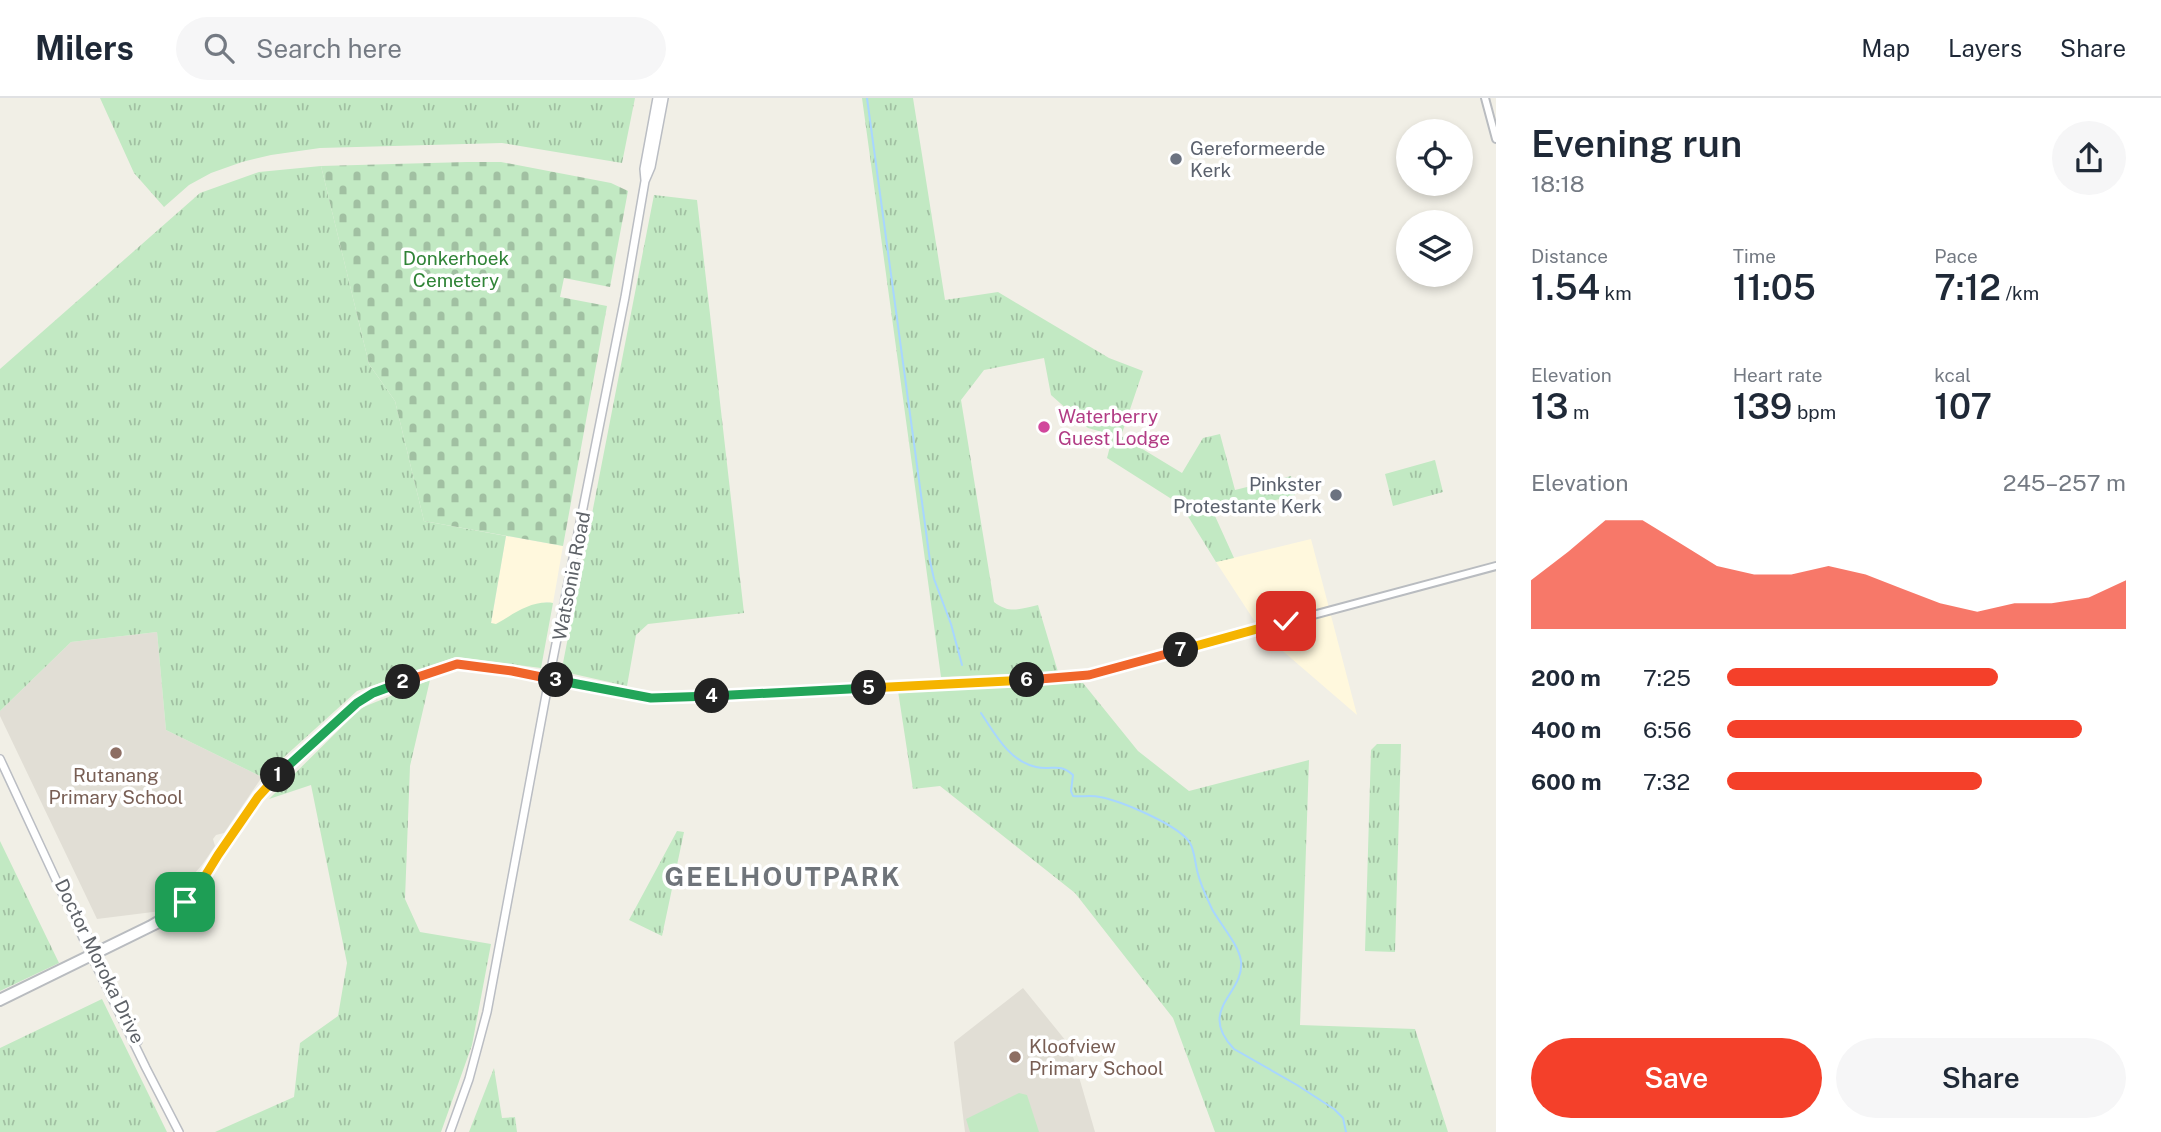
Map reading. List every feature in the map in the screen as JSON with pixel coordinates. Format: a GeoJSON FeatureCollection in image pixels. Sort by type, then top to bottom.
{"type":"FeatureCollection","features":[{"type":"Feature","properties":{"kind":"main road","name":"Watsonia Road"},"geometry":{"type":"LineString","coordinates":[[645,181],[643,169],[657,98]]}},
{"type":"Feature","properties":{"kind":"main road","name":"Watsonia Road"},"geometry":{"type":"LineString","coordinates":[[450,1132],[485,1023],[645,181],[651,167],[664,98]]}},
{"type":"Feature","properties":{"kind":"main road","name":"Doctor Moroka Drive"},"geometry":{"type":"LineString","coordinates":[[0,759],[41,845],[47,852],[179,1132]]}},
{"type":"Feature","properties":{"kind":"street"},"geometry":{"type":"LineString","coordinates":[[1485,98],[1496,139]]}},
{"type":"Feature","properties":{"kind":"street"},"geometry":{"type":"LineString","coordinates":[[0,1000],[172,913],[199,886],[269,784],[348,711],[366,696],[457,664],[501,669],[651,698],[680,699],[1069,678],[1089,675],[1496,566]]}},
{"type":"Feature","properties":{"kind":"shaded area"},"geometry":{"type":"Polygon","coordinates":[[[506,536],[563,546],[553,603],[546,602],[491,624],[506,536]]]}},
{"type":"Feature","properties":{"kind":"shaded area"},"geometry":{"type":"Polygon","coordinates":[[[1311,539],[1357,715],[1263,634],[1216,562],[1311,539]]]}},
{"type":"Feature","properties":{"kind":"shaded area","name":"Rutanang Primary School"},"geometry":{"type":"Polygon","coordinates":[[[157,632],[166,730],[262,777],[224,833],[213,839],[215,846],[202,865],[161,911],[97,919],[0,716],[0,711],[71,642],[157,632]]]}},
{"type":"Feature","properties":{"kind":"shaded area","name":"Kloofview Primary School"},"geometry":{"type":"Polygon","coordinates":[[[1023,988],[1070,1046],[1095,1132],[965,1132],[954,1042],[1023,988]]]}},
{"type":"Feature","properties":{"kind":"green space"},"geometry":{"type":"Polygon","coordinates":[[[100,98],[635,98],[622,163],[502,143],[320,148],[271,155],[211,173],[189,185],[164,207],[134,173],[100,98]]]}},
{"type":"Feature","properties":{"kind":"green space"},"geometry":{"type":"Polygon","coordinates":[[[862,98],[913,98],[945,300],[998,292],[1109,358],[1143,371],[1121,436],[1182,473],[1203,438],[1220,434],[1235,490],[1291,476],[1295,495],[1215,516],[1234,558],[1216,562],[1181,505],[1107,458],[1113,435],[1088,428],[1051,395],[1044,358],[984,370],[961,400],[994,602],[1010,609],[1038,605],[1058,672],[941,677],[862,98]]]}},
{"type":"Feature","properties":{"kind":"green space","name":"Donkerhoek Cemetery"},"geometry":{"type":"Polygon","coordinates":[[[501,162],[611,183],[628,191],[610,287],[564,278],[560,297],[607,306],[563,546],[424,521],[395,401],[369,364],[321,166],[501,162]]]}},
{"type":"Feature","properties":{"kind":"green space"},"geometry":{"type":"Polygon","coordinates":[[[321,166],[369,364],[395,401],[424,521],[506,536],[491,623],[496,624],[530,606],[553,603],[541,668],[456,657],[357,691],[262,777],[166,730],[157,632],[71,642],[0,711],[0,369],[200,193],[259,172],[321,166]]]}},
{"type":"Feature","properties":{"kind":"green space"},"geometry":{"type":"Polygon","coordinates":[[[654,195],[697,200],[744,613],[648,624],[636,635],[627,686],[569,673],[563,663],[654,195]]]}},
{"type":"Feature","properties":{"kind":"green space"},"geometry":{"type":"Polygon","coordinates":[[[1435,460],[1443,492],[1393,506],[1385,474],[1435,460]]]}},
{"type":"Feature","properties":{"kind":"green space"},"geometry":{"type":"Polygon","coordinates":[[[430,680],[410,766],[405,899],[420,932],[491,944],[472,1045],[441,1132],[215,1132],[294,1097],[300,1043],[338,1016],[347,963],[311,785],[269,799],[361,708],[430,680]]]}},
{"type":"Feature","properties":{"kind":"green space"},"geometry":{"type":"Polygon","coordinates":[[[1083,683],[1138,751],[1189,791],[1309,760],[1300,1025],[1415,1029],[1448,1132],[1215,1132],[1173,1018],[1075,893],[940,786],[913,789],[898,691],[1083,683]]]}},
{"type":"Feature","properties":{"kind":"green space"},"geometry":{"type":"Polygon","coordinates":[[[1377,744],[1401,744],[1395,952],[1365,951],[1371,750],[1377,744]]]}},
{"type":"Feature","properties":{"kind":"green space"},"geometry":{"type":"Polygon","coordinates":[[[677,831],[684,832],[662,936],[629,920],[677,831]]]}},
{"type":"Feature","properties":{"kind":"green space"},"geometry":{"type":"Polygon","coordinates":[[[0,841],[59,963],[0,991],[0,841]]]}},
{"type":"Feature","properties":{"kind":"green space"},"geometry":{"type":"Polygon","coordinates":[[[102,999],[167,1132],[0,1132],[0,1048],[102,999]]]}},
{"type":"Feature","properties":{"kind":"green space"},"geometry":{"type":"Polygon","coordinates":[[[494,1068],[502,1118],[515,1117],[517,1132],[469,1132],[494,1068]]]}},
{"type":"Feature","properties":{"kind":"green space"},"geometry":{"type":"Polygon","coordinates":[[[1019,1093],[1027,1095],[1039,1132],[970,1132],[966,1119],[1019,1093]]]}},
{"type":"Feature","properties":{"kind":"waterway"},"geometry":{"type":"LineString","coordinates":[[867,98],[930,561],[962,665]]}},
{"type":"Feature","properties":{"kind":"waterway"},"geometry":{"type":"LineString","coordinates":[[981,713],[997,738],[1018,759],[1036,767],[1064,769],[1073,775],[1073,796],[1100,797],[1121,803],[1162,822],[1184,836],[1193,850],[1204,892],[1240,955],[1240,973],[1221,1012],[1220,1023],[1224,1035],[1234,1049],[1334,1109],[1343,1118],[1346,1132]]}},
{"type":"Feature","properties":{"kind":"place","name":"Gereformeerde Kerk"},"geometry":{"type":"Point","coordinates":[1176,159]}},
{"type":"Feature","properties":{"kind":"place","name":"Waterberry Guest Lodge"},"geometry":{"type":"Point","coordinates":[1044,427]}},
{"type":"Feature","properties":{"kind":"place","name":"Pinkster Protestante Kerk"},"geometry":{"type":"Point","coordinates":[1336,495]}},
{"type":"Feature","properties":{"kind":"place","name":"Rutanang Primary School"},"geometry":{"type":"Point","coordinates":[116,753]}},
{"type":"Feature","properties":{"kind":"place","name":"Kloofview Primary School"},"geometry":{"type":"Point","coordinates":[1015,1057]}},
{"type":"Feature","properties":{"kind":"district","name":"GEELHOUTPARK"},"geometry":{"type":"Point","coordinates":[783,876]}},
{"type":"Feature","properties":{"kind":"route"},"geometry":{"type":"LineString","coordinates":[[185,902],[199,886],[266,787],[348,711],[366,696],[457,664],[512,671],[637,696],[680,699],[1069,678],[1089,675],[1286,621]]}}]}
